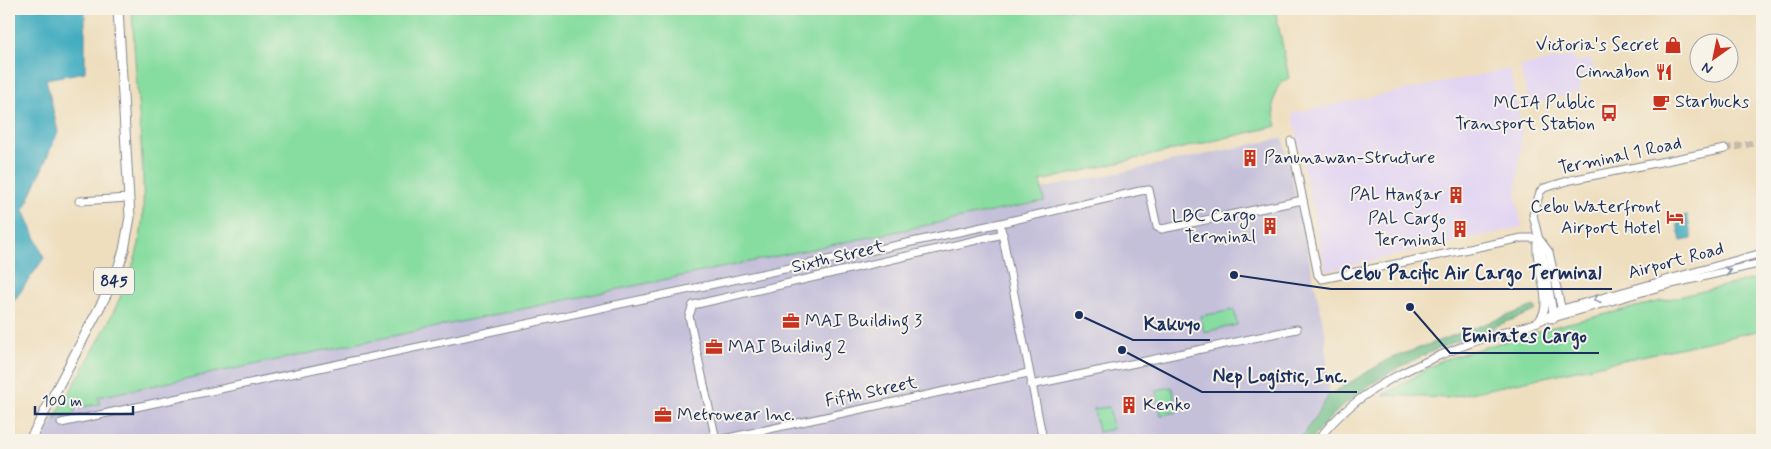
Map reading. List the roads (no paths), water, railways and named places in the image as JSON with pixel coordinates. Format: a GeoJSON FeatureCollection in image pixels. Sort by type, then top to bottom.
{"type":"FeatureCollection","features":[{"type":"Feature","properties":{"kind":"main road","name":"845"},"geometry":{"type":"LineString","coordinates":[[30,440],[115,278],[124,250],[130,217],[118,9]]}},
{"type":"Feature","properties":{"kind":"street"},"geometry":{"type":"LineString","coordinates":[[1291,141],[1318,276],[1322,279],[1522,238],[1538,238]]}},
{"type":"Feature","properties":{"kind":"street","name":"Terminal 1 Road"},"geometry":{"type":"LineString","coordinates":[[1554,316],[1545,265],[1533,215],[1536,198],[1544,188],[1725,149]]}},
{"type":"Feature","properties":{"kind":"street"},"geometry":{"type":"LineString","coordinates":[[62,423],[1140,191],[1149,190],[1157,227],[1162,229],[1303,200]]}},
{"type":"Feature","properties":{"kind":"street"},"geometry":{"type":"LineString","coordinates":[[79,201],[129,198]]}},
{"type":"Feature","properties":{"kind":"street","name":"Sixth Street"},"geometry":{"type":"LineString","coordinates":[[718,440],[689,316],[693,305],[1002,231],[1028,373]]}},
{"type":"Feature","properties":{"kind":"street","name":"Terminal 1 Road"},"geometry":{"type":"LineString","coordinates":[[1538,238],[1549,252],[1563,313]]}},
{"type":"Feature","properties":{"kind":"street","name":"Terminal 1 Road"},"geometry":{"type":"LineString","coordinates":[[1538,238],[1537,263],[1546,306],[1541,320]]}},
{"type":"Feature","properties":{"kind":"street","name":"Airport Road"},"geometry":{"type":"LineString","coordinates":[[1318,440],[1329,424],[1345,412],[1406,371],[1451,350],[1563,313],[1762,253]]}},
{"type":"Feature","properties":{"kind":"street","name":"Airport Road"},"geometry":{"type":"LineString","coordinates":[[1563,313],[1663,286],[1762,263]]}},
{"type":"Feature","properties":{"kind":"street"},"geometry":{"type":"LineString","coordinates":[[1031,385],[1297,329]]}},
{"type":"Feature","properties":{"kind":"street"},"geometry":{"type":"LineString","coordinates":[[1028,373],[1043,440]]}},
{"type":"Feature","properties":{"kind":"street","name":"Fifth Street"},"geometry":{"type":"LineString","coordinates":[[718,440],[1028,373]]}},
{"type":"Feature","properties":{"kind":"water"},"geometry":{"type":"Polygon","coordinates":[[[9,9],[85,9],[85,72],[46,79],[58,132],[24,210],[44,258],[9,308],[9,9]]]}},
{"type":"Feature","properties":{"kind":"water"},"geometry":{"type":"Polygon","coordinates":[[[1687,215],[1692,239],[1681,241],[1676,218],[1687,215]]]}},
{"type":"Feature","properties":{"kind":"tunnel"},"geometry":{"type":"LineString","coordinates":[[1725,149],[1762,141]]}},
{"type":"Feature","properties":{"kind":"place","name":"Victoria's Secret"},"geometry":{"type":"Point","coordinates":[1673,45]}},
{"type":"Feature","properties":{"kind":"place","name":"Cinnabon"},"geometry":{"type":"Point","coordinates":[1664,72]}},
{"type":"Feature","properties":{"kind":"place","name":"Starbucks"},"geometry":{"type":"Point","coordinates":[1661,102]}},
{"type":"Feature","properties":{"kind":"place","name":"MCIA Public Transport Station"},"geometry":{"type":"Point","coordinates":[1609,113]}},
{"type":"Feature","properties":{"kind":"place","name":"Panunawan-Structure"},"geometry":{"type":"Point","coordinates":[1250,158]}},
{"type":"Feature","properties":{"kind":"place","name":"PAL Hangar"},"geometry":{"type":"Point","coordinates":[1456,195]}},
{"type":"Feature","properties":{"kind":"place","name":"Cebu Waterfront Airport Hotel"},"geometry":{"type":"Point","coordinates":[1675,217]}},
{"type":"Feature","properties":{"kind":"place","name":"LBC Cargo Terminal"},"geometry":{"type":"Point","coordinates":[1270,226]}},
{"type":"Feature","properties":{"kind":"place","name":"PAL Cargo Terminal"},"geometry":{"type":"Point","coordinates":[1460,229]}},
{"type":"Feature","properties":{"kind":"place","name":"Cebu Pacific Air Cargo Terminal"},"geometry":{"type":"Point","coordinates":[1234,275]}},
{"type":"Feature","properties":{"kind":"place","name":"Emirates Cargo"},"geometry":{"type":"Point","coordinates":[1410,307]}},
{"type":"Feature","properties":{"kind":"place","name":"Kakuyo"},"geometry":{"type":"Point","coordinates":[1079,315]}},
{"type":"Feature","properties":{"kind":"place","name":"MAI Building 3"},"geometry":{"type":"Point","coordinates":[791,321]}},
{"type":"Feature","properties":{"kind":"place","name":"MAI Building 2"},"geometry":{"type":"Point","coordinates":[714,347]}},
{"type":"Feature","properties":{"kind":"place","name":"Nep Logistic, Inc."},"geometry":{"type":"Point","coordinates":[1122,350]}},
{"type":"Feature","properties":{"kind":"place","name":"Kenko"},"geometry":{"type":"Point","coordinates":[1129,405]}},
{"type":"Feature","properties":{"kind":"place","name":"Metrowear Inc."},"geometry":{"type":"Point","coordinates":[663,415]}}]}
